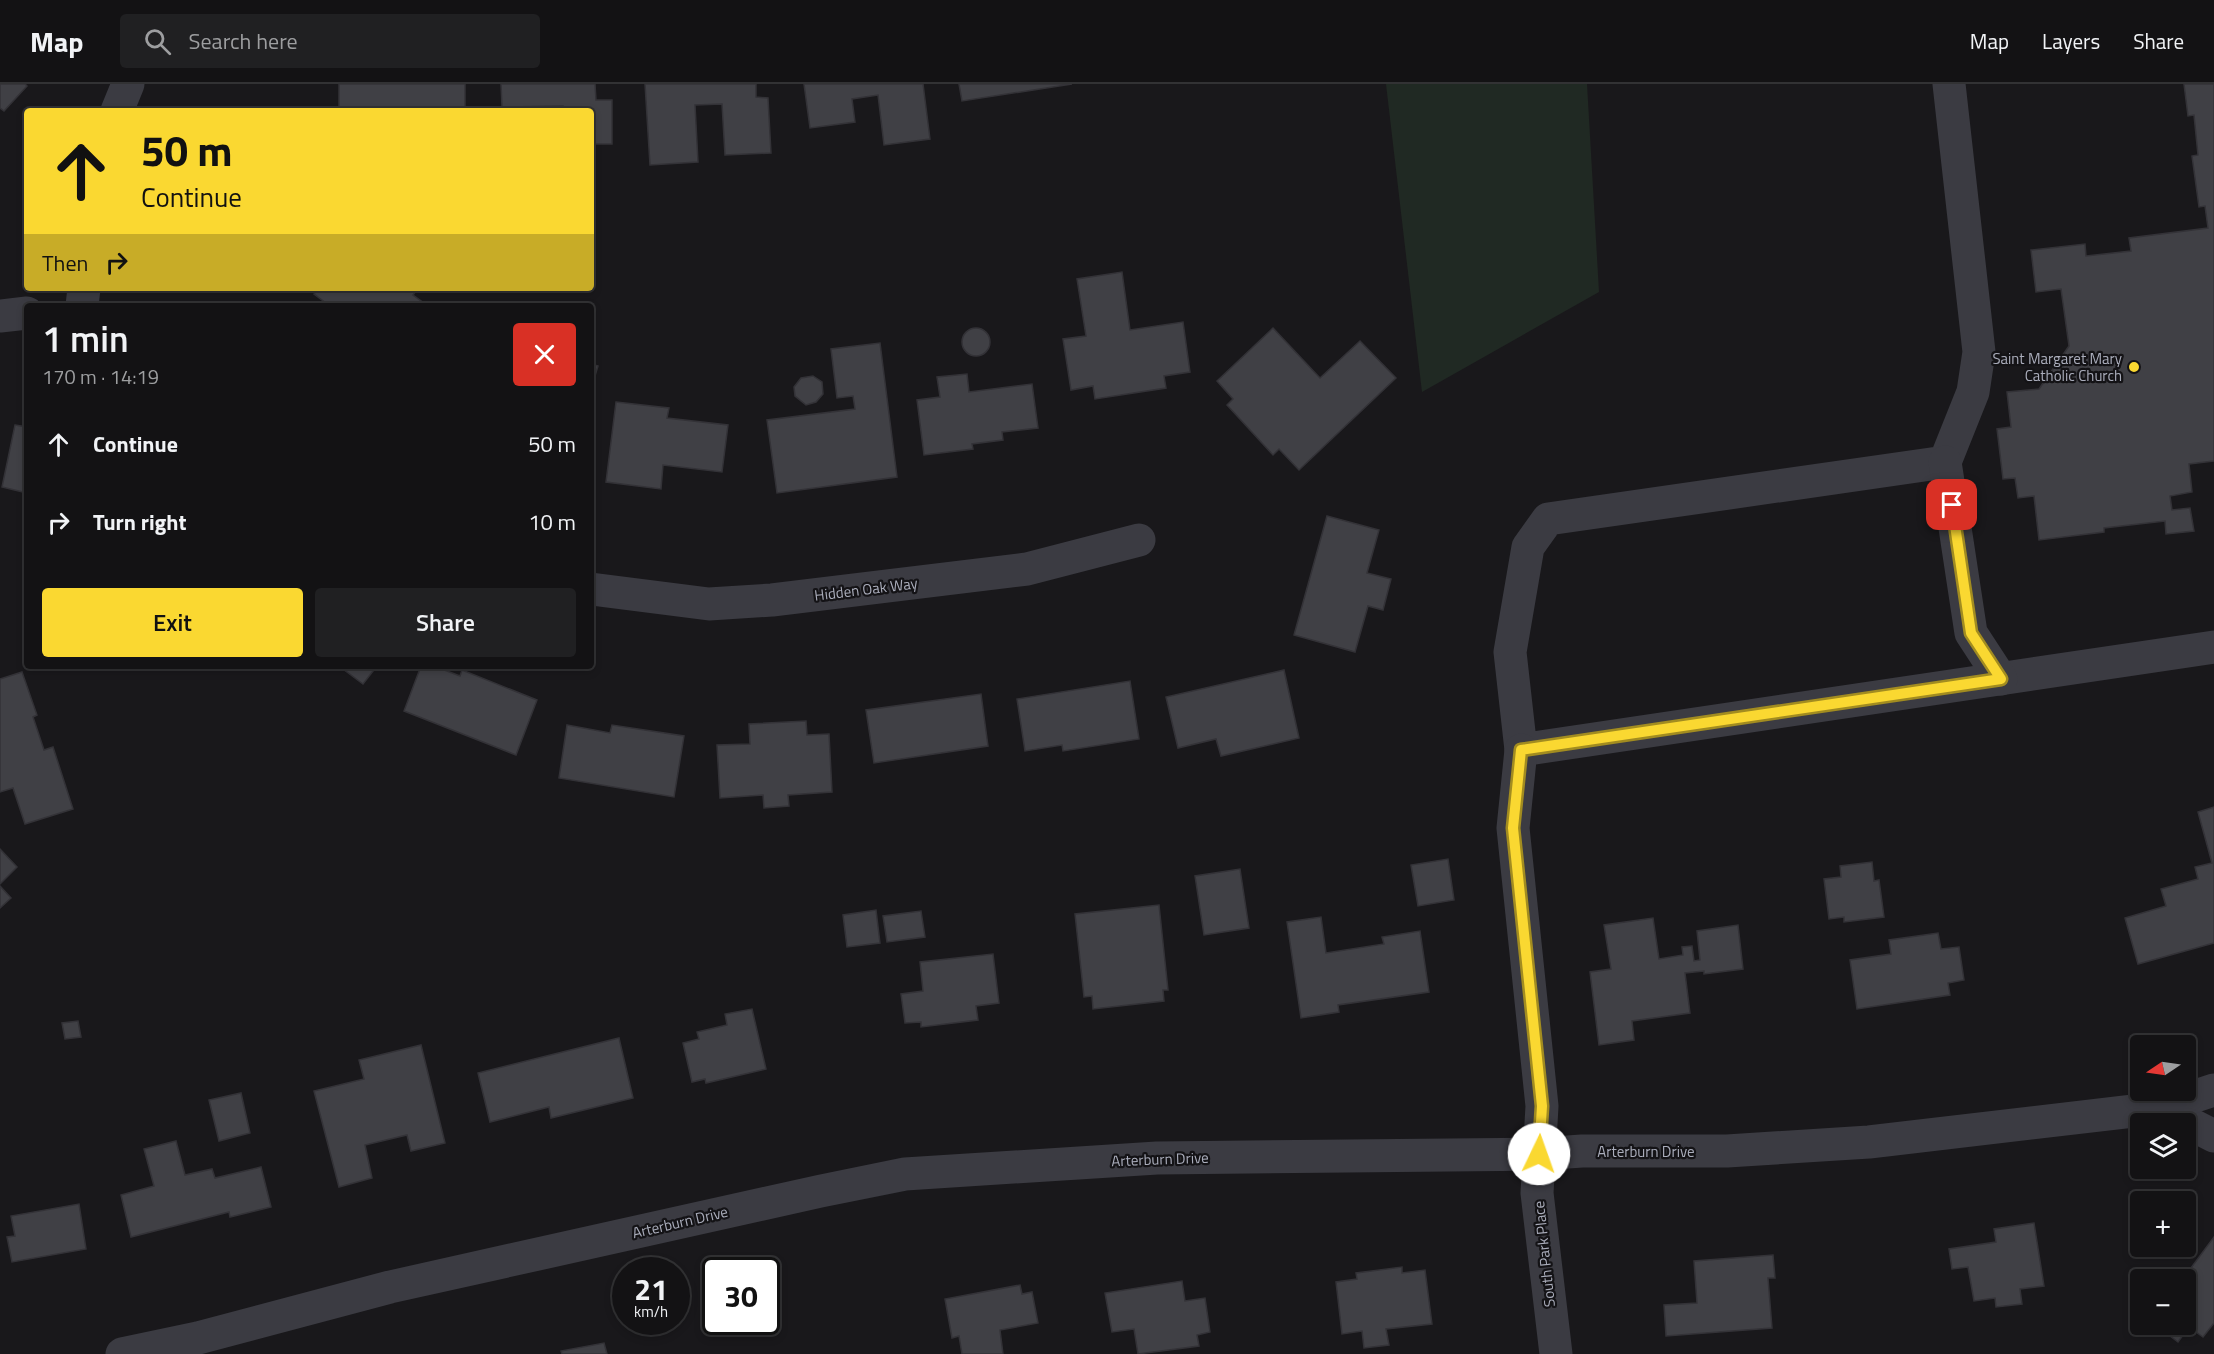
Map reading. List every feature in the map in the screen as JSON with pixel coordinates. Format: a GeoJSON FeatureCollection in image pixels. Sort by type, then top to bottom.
{"type":"FeatureCollection","features":[{"type":"Feature","properties":{"kind":"street"},"geometry":{"type":"LineString","coordinates":[[118,108],[128,84]]}},
{"type":"Feature","properties":{"kind":"street"},"geometry":{"type":"LineString","coordinates":[[1949,84],[1979,352],[1973,392],[1945,462],[1971,633],[2001,679]]}},
{"type":"Feature","properties":{"kind":"street"},"geometry":{"type":"LineString","coordinates":[[0,316],[24,313]]}},
{"type":"Feature","properties":{"kind":"street","name":"South Park Place"},"geometry":{"type":"LineString","coordinates":[[1556,1354],[1537,1193],[1542,1106],[1513,828],[1521,750],[1510,652],[1528,547],[1548,519],[1945,462]]}},
{"type":"Feature","properties":{"kind":"street","name":"Hidden Oak Way"},"geometry":{"type":"LineString","coordinates":[[594,589],[709,604],[772,600],[1027,568],[1139,540]]}},
{"type":"Feature","properties":{"kind":"street"},"geometry":{"type":"LineString","coordinates":[[1521,750],[2214,647]]}},
{"type":"Feature","properties":{"kind":"street","name":"Arterburn Drive"},"geometry":{"type":"LineString","coordinates":[[122,1354],[198,1338],[402,1285],[905,1174],[1157,1158],[1727,1151],[1869,1142],[2159,1108],[2214,1090]]}},
{"type":"Feature","properties":{"kind":"street"},"geometry":{"type":"LineString","coordinates":[[2159,1108],[2214,1136]]}},
{"type":"Feature","properties":{"kind":"shaded area"},"geometry":{"type":"Polygon","coordinates":[[[1386,84],[1587,84],[1599,292],[1422,392],[1386,84]]]}},
{"type":"Feature","properties":{"kind":"building"},"geometry":{"type":"Polygon","coordinates":[[[0,84],[25,84],[27,86],[4,111],[0,108],[0,84]]]}},
{"type":"Feature","properties":{"kind":"building"},"geometry":{"type":"Polygon","coordinates":[[[339,84],[465,84],[465,108],[339,108],[339,84]]]}},
{"type":"Feature","properties":{"kind":"building"},"geometry":{"type":"Polygon","coordinates":[[[501,84],[595,84],[596,100],[612,100],[612,144],[594,144],[594,108],[502,107],[501,84]]]}},
{"type":"Feature","properties":{"kind":"building"},"geometry":{"type":"Polygon","coordinates":[[[645,84],[756,84],[756,97],[768,98],[771,153],[725,155],[722,104],[695,105],[698,162],[650,165],[645,84]]]}},
{"type":"Feature","properties":{"kind":"building"},"geometry":{"type":"Polygon","coordinates":[[[804,84],[923,84],[930,139],[884,145],[878,95],[852,99],[855,122],[810,128],[804,84]]]}},
{"type":"Feature","properties":{"kind":"building"},"geometry":{"type":"Polygon","coordinates":[[[959,84],[1072,84],[962,101],[959,84]]]}},
{"type":"Feature","properties":{"kind":"building","name":"Saint Margaret Mary Catholic Church"},"geometry":{"type":"Polygon","coordinates":[[[2184,84],[2214,84],[2214,461],[2189,464],[2192,492],[2170,496],[2172,510],[2190,508],[2194,531],[2166,534],[2165,521],[2104,528],[2104,532],[2039,540],[2034,496],[2018,498],[2015,478],[2003,479],[1997,429],[2011,427],[2007,392],[2039,389],[2069,346],[2061,289],[2036,292],[2031,250],[2085,244],[2086,256],[2131,251],[2129,238],[2208,228],[2205,206],[2199,207],[2192,156],[2198,155],[2194,115],[2188,116],[2184,84]]]}},
{"type":"Feature","properties":{"kind":"building"},"geometry":{"type":"Polygon","coordinates":[[[1122,272],[1130,330],[1183,322],[1190,372],[1164,376],[1166,388],[1095,399],[1093,386],[1071,390],[1063,339],[1086,336],[1077,279],[1122,272]]]}},
{"type":"Feature","properties":{"kind":"building"},"geometry":{"type":"Polygon","coordinates":[[[316,291],[416,291],[413,295],[424,303],[326,303],[314,294],[316,291]]]}},
{"type":"Feature","properties":{"kind":"building"},"geometry":{"type":"Polygon","coordinates":[[[976,328],[986,332],[990,342],[986,352],[976,356],[966,352],[962,342],[966,332],[976,328]]]}},
{"type":"Feature","properties":{"kind":"building"},"geometry":{"type":"Polygon","coordinates":[[[1273,328],[1320,378],[1360,341],[1396,378],[1299,470],[1279,449],[1273,455],[1227,405],[1233,399],[1217,381],[1273,328]]]}},
{"type":"Feature","properties":{"kind":"building"},"geometry":{"type":"Polygon","coordinates":[[[880,343],[897,477],[777,493],[767,420],[855,409],[853,396],[837,398],[831,349],[880,343]]]}},
{"type":"Feature","properties":{"kind":"building"},"geometry":{"type":"Polygon","coordinates":[[[594,365],[598,366],[594,379],[594,365]]]}},
{"type":"Feature","properties":{"kind":"building"},"geometry":{"type":"Polygon","coordinates":[[[967,374],[969,392],[1032,384],[1038,428],[1002,432],[1003,440],[972,444],[973,449],[924,455],[917,400],[940,397],[937,377],[967,374]]]}},
{"type":"Feature","properties":{"kind":"building"},"geometry":{"type":"Polygon","coordinates":[[[813,376],[822,382],[823,394],[816,402],[806,405],[795,396],[794,387],[801,378],[813,376]]]}},
{"type":"Feature","properties":{"kind":"building"},"geometry":{"type":"Polygon","coordinates":[[[616,402],[669,408],[667,418],[728,425],[722,472],[663,465],[661,489],[606,482],[616,402]]]}},
{"type":"Feature","properties":{"kind":"building"},"geometry":{"type":"Polygon","coordinates":[[[15,425],[24,426],[24,492],[2,487],[15,425]]]}},
{"type":"Feature","properties":{"kind":"building"},"geometry":{"type":"Polygon","coordinates":[[[1327,516],[1379,530],[1367,573],[1391,579],[1383,610],[1368,606],[1355,652],[1294,635],[1327,516]]]}},
{"type":"Feature","properties":{"kind":"building"},"geometry":{"type":"Polygon","coordinates":[[[343,669],[375,669],[363,684],[343,669]]]}},
{"type":"Feature","properties":{"kind":"building"},"geometry":{"type":"Polygon","coordinates":[[[420,669],[442,669],[460,676],[462,670],[537,700],[516,755],[404,711],[420,669]]]}},
{"type":"Feature","properties":{"kind":"building"},"geometry":{"type":"Polygon","coordinates":[[[1284,670],[1299,738],[1221,756],[1216,739],[1178,748],[1166,697],[1284,670]]]}},
{"type":"Feature","properties":{"kind":"building"},"geometry":{"type":"Polygon","coordinates":[[[22,672],[37,715],[33,717],[44,750],[53,747],[73,809],[25,824],[13,788],[0,792],[0,679],[22,672]]]}},
{"type":"Feature","properties":{"kind":"building"},"geometry":{"type":"Polygon","coordinates":[[[1130,681],[1139,739],[1063,751],[1062,745],[1025,751],[1017,699],[1130,681]]]}},
{"type":"Feature","properties":{"kind":"building"},"geometry":{"type":"Polygon","coordinates":[[[981,694],[988,746],[874,763],[866,710],[981,694]]]}},
{"type":"Feature","properties":{"kind":"building"},"geometry":{"type":"Polygon","coordinates":[[[806,721],[807,735],[829,734],[832,792],[788,795],[789,806],[764,808],[763,795],[720,798],[717,745],[750,744],[749,724],[806,721]]]}},
{"type":"Feature","properties":{"kind":"building"},"geometry":{"type":"Polygon","coordinates":[[[567,725],[610,733],[612,725],[684,736],[674,797],[559,778],[567,725]]]}},
{"type":"Feature","properties":{"kind":"building"},"geometry":{"type":"Polygon","coordinates":[[[2214,807],[2214,943],[2138,964],[2125,918],[2166,906],[2161,889],[2198,879],[2195,867],[2212,863],[2198,812],[2214,807]]]}},
{"type":"Feature","properties":{"kind":"building"},"geometry":{"type":"Polygon","coordinates":[[[0,849],[17,867],[0,884],[0,849]]]}},
{"type":"Feature","properties":{"kind":"building"},"geometry":{"type":"Polygon","coordinates":[[[1448,859],[1454,900],[1418,906],[1411,865],[1448,859]]]}},
{"type":"Feature","properties":{"kind":"building"},"geometry":{"type":"Polygon","coordinates":[[[1872,862],[1874,881],[1879,880],[1884,917],[1844,922],[1844,917],[1829,919],[1824,879],[1841,877],[1840,866],[1872,862]]]}},
{"type":"Feature","properties":{"kind":"building"},"geometry":{"type":"Polygon","coordinates":[[[1240,869],[1249,928],[1204,935],[1195,876],[1240,869]]]}},
{"type":"Feature","properties":{"kind":"building"},"geometry":{"type":"Polygon","coordinates":[[[0,886],[11,898],[0,908],[0,886]]]}},
{"type":"Feature","properties":{"kind":"building"},"geometry":{"type":"Polygon","coordinates":[[[1159,905],[1168,990],[1163,990],[1164,1001],[1093,1009],[1092,996],[1084,997],[1075,914],[1159,905]]]}},
{"type":"Feature","properties":{"kind":"building"},"geometry":{"type":"Polygon","coordinates":[[[876,910],[880,943],[847,947],[843,915],[876,910]]]}},
{"type":"Feature","properties":{"kind":"building"},"geometry":{"type":"Polygon","coordinates":[[[921,911],[925,937],[887,942],[883,916],[921,911]]]}},
{"type":"Feature","properties":{"kind":"building"},"geometry":{"type":"Polygon","coordinates":[[[1321,917],[1326,953],[1384,944],[1382,937],[1420,931],[1429,992],[1338,1005],[1339,1012],[1301,1018],[1287,922],[1321,917]]]}},
{"type":"Feature","properties":{"kind":"building"},"geometry":{"type":"Polygon","coordinates":[[[1653,918],[1659,959],[1683,955],[1682,947],[1692,946],[1694,961],[1700,960],[1697,931],[1738,925],[1743,969],[1704,974],[1704,971],[1685,973],[1690,1013],[1632,1021],[1634,1040],[1599,1045],[1590,972],[1611,969],[1604,925],[1653,918]]]}},
{"type":"Feature","properties":{"kind":"building"},"geometry":{"type":"Polygon","coordinates":[[[1938,933],[1941,949],[1959,947],[1964,980],[1948,983],[1950,995],[1857,1009],[1850,960],[1891,954],[1889,940],[1938,933]]]}},
{"type":"Feature","properties":{"kind":"building"},"geometry":{"type":"Polygon","coordinates":[[[993,954],[999,1003],[976,1006],[978,1020],[921,1027],[921,1022],[905,1023],[901,994],[923,991],[920,962],[993,954]]]}},
{"type":"Feature","properties":{"kind":"building"},"geometry":{"type":"Polygon","coordinates":[[[752,1009],[766,1069],[706,1083],[705,1079],[692,1082],[683,1043],[699,1039],[697,1032],[727,1025],[725,1014],[752,1009]]]}},
{"type":"Feature","properties":{"kind":"building"},"geometry":{"type":"Polygon","coordinates":[[[78,1021],[81,1037],[65,1039],[62,1023],[78,1021]]]}},
{"type":"Feature","properties":{"kind":"building"},"geometry":{"type":"Polygon","coordinates":[[[619,1038],[633,1098],[551,1118],[549,1107],[490,1122],[478,1073],[619,1038]]]}},
{"type":"Feature","properties":{"kind":"building"},"geometry":{"type":"Polygon","coordinates":[[[421,1045],[445,1143],[411,1151],[407,1135],[365,1145],[372,1178],[339,1187],[314,1091],[364,1079],[359,1060],[421,1045]]]}},
{"type":"Feature","properties":{"kind":"building"},"geometry":{"type":"Polygon","coordinates":[[[241,1093],[250,1133],[219,1141],[209,1100],[241,1093]]]}},
{"type":"Feature","properties":{"kind":"building"},"geometry":{"type":"Polygon","coordinates":[[[176,1141],[185,1175],[212,1169],[215,1178],[261,1167],[271,1207],[230,1217],[229,1212],[131,1237],[121,1195],[154,1186],[144,1149],[176,1141]]]}},
{"type":"Feature","properties":{"kind":"building"},"geometry":{"type":"Polygon","coordinates":[[[79,1204],[86,1249],[12,1262],[7,1237],[15,1236],[11,1216],[79,1204]]]}},
{"type":"Feature","properties":{"kind":"building"},"geometry":{"type":"Polygon","coordinates":[[[2034,1223],[2044,1286],[2020,1289],[2022,1304],[1996,1307],[1995,1298],[1974,1301],[1968,1267],[1952,1269],[1949,1249],[1996,1242],[1994,1229],[2034,1223]]]}},
{"type":"Feature","properties":{"kind":"building"},"geometry":{"type":"Polygon","coordinates":[[[2214,1237],[2214,1323],[2203,1337],[2196,1332],[2196,1269],[2190,1269],[2214,1237]]]}},
{"type":"Feature","properties":{"kind":"building"},"geometry":{"type":"Polygon","coordinates":[[[1773,1255],[1775,1278],[1768,1278],[1772,1328],[1666,1336],[1664,1305],[1697,1303],[1694,1261],[1773,1255]]]}},
{"type":"Feature","properties":{"kind":"building"},"geometry":{"type":"Polygon","coordinates":[[[1402,1267],[1402,1273],[1425,1270],[1432,1324],[1386,1329],[1389,1345],[1364,1348],[1362,1331],[1342,1334],[1336,1282],[1357,1279],[1356,1273],[1402,1267]]]}},
{"type":"Feature","properties":{"kind":"building"},"geometry":{"type":"Polygon","coordinates":[[[1182,1281],[1185,1301],[1205,1298],[1210,1332],[1197,1335],[1199,1346],[1138,1354],[1134,1329],[1112,1332],[1105,1293],[1182,1281]]]}},
{"type":"Feature","properties":{"kind":"building"},"geometry":{"type":"Polygon","coordinates":[[[1020,1285],[1022,1294],[1032,1292],[1038,1323],[1000,1330],[1003,1354],[962,1354],[959,1336],[952,1338],[945,1299],[1020,1285]]]}},
{"type":"Feature","properties":{"kind":"building"},"geometry":{"type":"Polygon","coordinates":[[[2169,1335],[2183,1335],[2178,1342],[2169,1335]]]}},
{"type":"Feature","properties":{"kind":"building"},"geometry":{"type":"Polygon","coordinates":[[[604,1343],[607,1354],[562,1354],[561,1351],[604,1343]]]}},
{"type":"Feature","properties":{"kind":"place","name":"Saint Margaret Mary Catholic Church"},"geometry":{"type":"Point","coordinates":[2134,367]}},
{"type":"Feature","properties":{"kind":"route"},"geometry":{"type":"LineString","coordinates":[[1539,1154],[1542,1106],[1513,828],[1521,750],[2001,679],[1971,633],[1952,505]]}}]}
